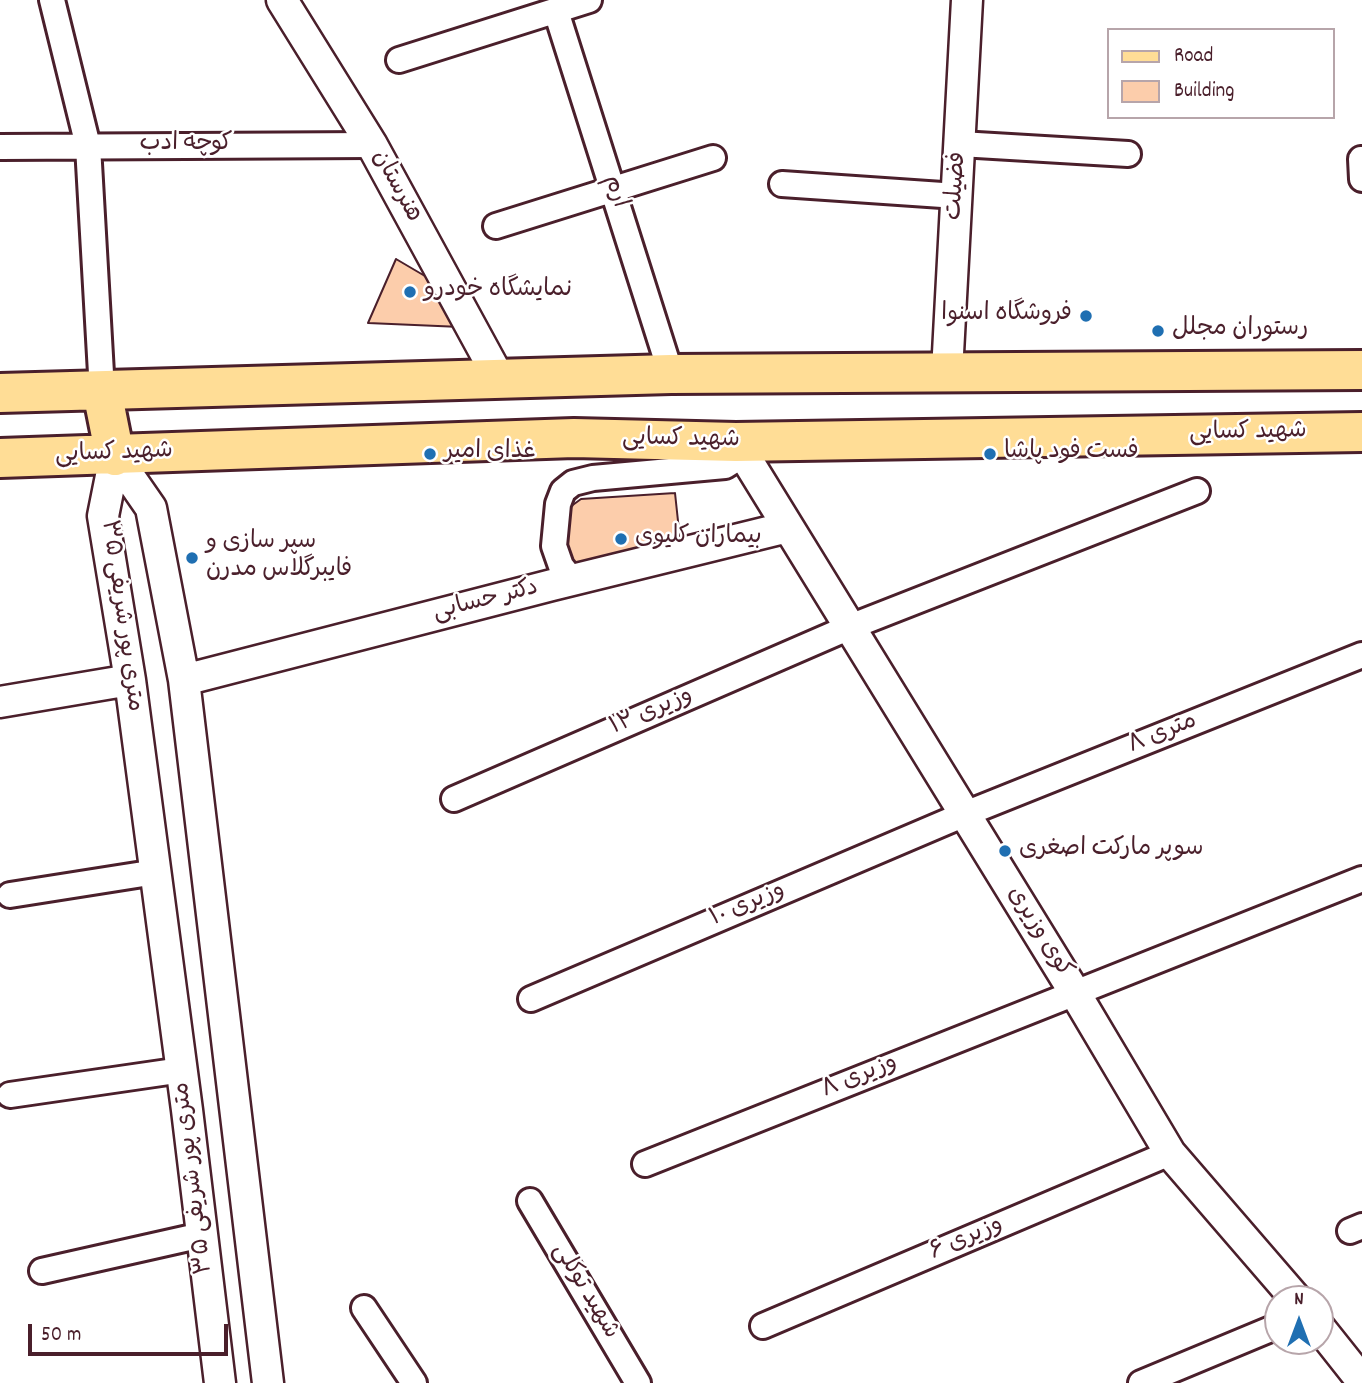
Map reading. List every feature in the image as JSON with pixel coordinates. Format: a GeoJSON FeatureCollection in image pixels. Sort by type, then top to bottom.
{"type":"FeatureCollection","features":[{"type":"Feature","properties":{"kind":"main road"},"geometry":{"type":"LineString","coordinates":[[0,393],[671,374],[1362,370]]}},
{"type":"Feature","properties":{"kind":"main road"},"geometry":{"type":"LineString","coordinates":[[102,391],[115,456]]}},
{"type":"Feature","properties":{"kind":"main road","name":"شهید کسایی"},"geometry":{"type":"LineString","coordinates":[[0,458],[574,438],[744,446],[1362,432]]}},
{"type":"Feature","properties":{"kind":"street"},"geometry":{"type":"LineString","coordinates":[[52,0],[88,146],[102,391]]}},
{"type":"Feature","properties":{"kind":"street","name":"هنرستان"},"geometry":{"type":"LineString","coordinates":[[282,0],[372,145],[500,380]]}},
{"type":"Feature","properties":{"kind":"street"},"geometry":{"type":"LineString","coordinates":[[399,60],[589,0]]}},
{"type":"Feature","properties":{"kind":"street","name":"فضیلت"},"geometry":{"type":"LineString","coordinates":[[947,372],[967,0]]}},
{"type":"Feature","properties":{"kind":"street","name":"ارم"},"geometry":{"type":"LineString","coordinates":[[556,11],[671,374]]}},
{"type":"Feature","properties":{"kind":"street"},"geometry":{"type":"LineString","coordinates":[[960,144],[1128,154]]}},
{"type":"Feature","properties":{"kind":"street","name":"کوچه ادب"},"geometry":{"type":"LineString","coordinates":[[0,147],[372,145]]}},
{"type":"Feature","properties":{"kind":"street"},"geometry":{"type":"LineString","coordinates":[[496,226],[713,158]]}},
{"type":"Feature","properties":{"kind":"street"},"geometry":{"type":"LineString","coordinates":[[1361,159],[1362,179]]}},
{"type":"Feature","properties":{"kind":"street"},"geometry":{"type":"LineString","coordinates":[[782,184],[957,196]]}},
{"type":"Feature","properties":{"kind":"street"},"geometry":{"type":"LineString","coordinates":[[572,580],[561,566],[554,546],[558,504],[564,491],[573,483],[593,478],[725,466],[744,446]]}},
{"type":"Feature","properties":{"kind":"street","name":"کوی وزیری"},"geometry":{"type":"LineString","coordinates":[[744,446],[788,527],[1075,993],[1170,1153],[1284,1285]]}},
{"type":"Feature","properties":{"kind":"street","name":"۳۵ متری پور شریفی"},"geometry":{"type":"LineString","coordinates":[[115,456],[103,516],[130,680],[156,872],[220,1383]]}},
{"type":"Feature","properties":{"kind":"street","name":"۳۵ متری پور شریفی"},"geometry":{"type":"LineString","coordinates":[[115,456],[151,508],[184,680],[268,1383]]}},
{"type":"Feature","properties":{"kind":"street","name":"وزيری ۱۲"},"geometry":{"type":"LineString","coordinates":[[454,799],[850,627],[1198,491]]}},
{"type":"Feature","properties":{"kind":"street","name":"دکتر حسابی"},"geometry":{"type":"LineString","coordinates":[[184,680],[788,527]]}},
{"type":"Feature","properties":{"kind":"street","name":"متری ۸"},"geometry":{"type":"LineString","coordinates":[[965,814],[1362,655]]}},
{"type":"Feature","properties":{"kind":"street"},"geometry":{"type":"LineString","coordinates":[[0,702],[130,680]]}},
{"type":"Feature","properties":{"kind":"street","name":"وزیری ۱۰"},"geometry":{"type":"LineString","coordinates":[[531,999],[965,814]]}},
{"type":"Feature","properties":{"kind":"street"},"geometry":{"type":"LineString","coordinates":[[10,895],[156,872]]}},
{"type":"Feature","properties":{"kind":"street","name":"وزیری ۸"},"geometry":{"type":"LineString","coordinates":[[645,1164],[1362,879]]}},
{"type":"Feature","properties":{"kind":"street"},"geometry":{"type":"LineString","coordinates":[[10,1095],[182,1070]]}},
{"type":"Feature","properties":{"kind":"street","name":"وزیری ۶"},"geometry":{"type":"LineString","coordinates":[[763,1326],[1170,1153]]}},
{"type":"Feature","properties":{"kind":"street","name":"شهید توکلی"},"geometry":{"type":"LineString","coordinates":[[530,1200],[638,1383]]}},
{"type":"Feature","properties":{"kind":"street"},"geometry":{"type":"LineString","coordinates":[[42,1271],[202,1235]]}},
{"type":"Feature","properties":{"kind":"street"},"geometry":{"type":"LineString","coordinates":[[364,1308],[414,1383]]}},
{"type":"Feature","properties":{"kind":"street"},"geometry":{"type":"LineString","coordinates":[[1141,1383],[1264,1332]]}},
{"type":"Feature","properties":{"kind":"street"},"geometry":{"type":"LineString","coordinates":[[1334,1346],[1362,1381]]}},
{"type":"Feature","properties":{"kind":"building","name":"نمایشگاه خودرو"},"geometry":{"type":"Polygon","coordinates":[[[396,259],[430,279],[461,327],[368,323],[396,259]]]}},
{"type":"Feature","properties":{"kind":"building","name":"بیماران کلیوی"},"geometry":{"type":"Polygon","coordinates":[[[675,493],[681,549],[581,567],[568,559],[560,530],[570,507],[581,499],[675,493]]]}},
{"type":"Feature","properties":{"kind":"place","name":"نمایشگاه خودرو"},"geometry":{"type":"Point","coordinates":[410,292]}},
{"type":"Feature","properties":{"kind":"place","name":"فروشگاه اسنوا"},"geometry":{"type":"Point","coordinates":[1086,316]}},
{"type":"Feature","properties":{"kind":"place","name":"رستوران مجلل"},"geometry":{"type":"Point","coordinates":[1158,331]}},
{"type":"Feature","properties":{"kind":"place","name":"غذای امیر"},"geometry":{"type":"Point","coordinates":[430,454]}},
{"type":"Feature","properties":{"kind":"place","name":"فست فود پاشا"},"geometry":{"type":"Point","coordinates":[990,454]}},
{"type":"Feature","properties":{"kind":"place","name":"بیماران کلیوی"},"geometry":{"type":"Point","coordinates":[621,539]}},
{"type":"Feature","properties":{"kind":"place","name":"سپر سازی و فایبرگلاس مدرن"},"geometry":{"type":"Point","coordinates":[192,558]}},
{"type":"Feature","properties":{"kind":"place","name":"سوپر مارکت اصغری"},"geometry":{"type":"Point","coordinates":[1005,851]}}]}
